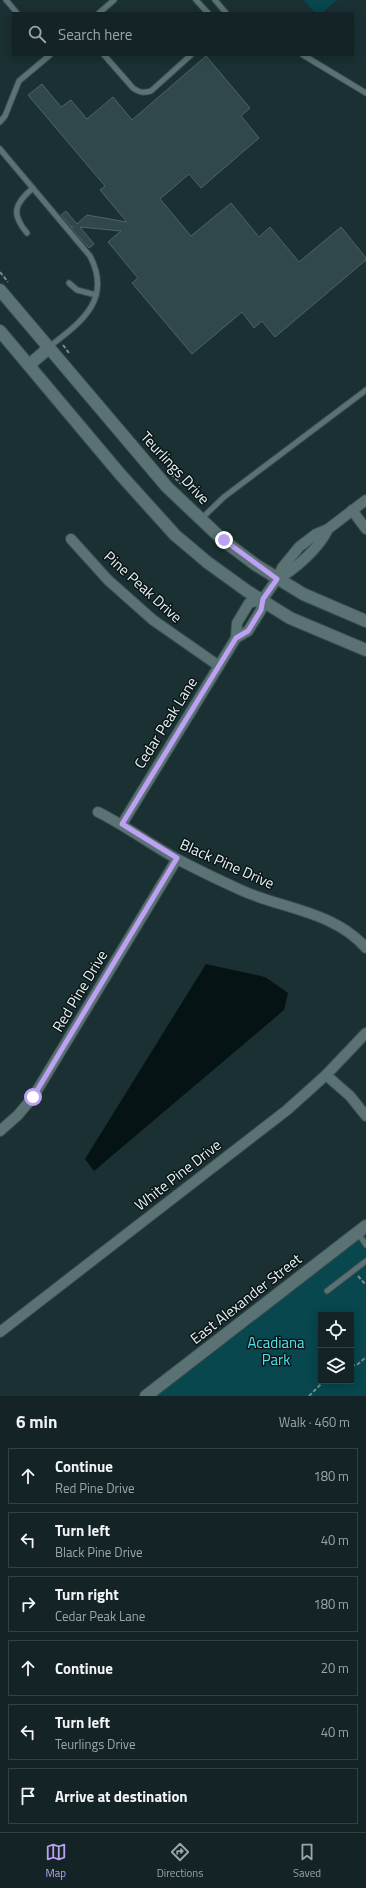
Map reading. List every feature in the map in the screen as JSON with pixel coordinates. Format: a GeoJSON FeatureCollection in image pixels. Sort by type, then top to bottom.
{"type":"FeatureCollection","features":[{"type":"Feature","properties":{"kind":"street","name":"Teurlings Drive"},"geometry":{"type":"LineString","coordinates":[[0,290],[167,487],[224,540],[277,579],[304,594],[366,621]]}},
{"type":"Feature","properties":{"kind":"street"},"geometry":{"type":"LineString","coordinates":[[0,332],[120,474],[175,535],[207,562],[290,618],[366,650]]}},
{"type":"Feature","properties":{"kind":"street"},"geometry":{"type":"LineString","coordinates":[[28,365],[48,348]]}},
{"type":"Feature","properties":{"kind":"street","name":"Cedar Peak Lane"},"geometry":{"type":"LineString","coordinates":[[122,824],[236,638],[248,631],[261,610],[263,599],[277,579],[282,568],[299,547],[316,534],[328,529],[366,500]]}},
{"type":"Feature","properties":{"kind":"street"},"geometry":{"type":"LineString","coordinates":[[352,510],[366,529]]}},
{"type":"Feature","properties":{"kind":"street","name":"Pine Peak Drive"},"geometry":{"type":"LineString","coordinates":[[71,539],[108,580],[153,620],[219,666]]}},
{"type":"Feature","properties":{"kind":"street","name":"Black Pine Drive"},"geometry":{"type":"LineString","coordinates":[[98,812],[122,824],[177,858],[244,891],[334,923],[348,932],[366,948]]}},
{"type":"Feature","properties":{"kind":"street","name":"Red Pine Drive"},"geometry":{"type":"LineString","coordinates":[[0,1131],[18,1115],[33,1097],[177,858]]}},
{"type":"Feature","properties":{"kind":"street","name":"White Pine Drive"},"geometry":{"type":"LineString","coordinates":[[0,1332],[287,1110],[326,1075],[366,1033]]}},
{"type":"Feature","properties":{"kind":"street"},"geometry":{"type":"LineString","coordinates":[[326,1075],[350,1096],[366,1116]]}},
{"type":"Feature","properties":{"kind":"street","name":"East Alexander Street"},"geometry":{"type":"LineString","coordinates":[[151,1395],[362,1230]]}},
{"type":"Feature","properties":{"kind":"lane"},"geometry":{"type":"LineString","coordinates":[[6,0],[16,12]]}},
{"type":"Feature","properties":{"kind":"lane"},"geometry":{"type":"LineString","coordinates":[[100,12],[114,0]]}},
{"type":"Feature","properties":{"kind":"lane"},"geometry":{"type":"LineString","coordinates":[[196,0],[207,12]]}},
{"type":"Feature","properties":{"kind":"lane"},"geometry":{"type":"LineString","coordinates":[[215,0],[225,12]]}},
{"type":"Feature","properties":{"kind":"lane"},"geometry":{"type":"LineString","coordinates":[[0,122],[5,116],[19,81],[49,56]]}},
{"type":"Feature","properties":{"kind":"lane"},"geometry":{"type":"LineString","coordinates":[[105,56],[134,88],[139,92],[145,92],[151,91],[190,56]]}},
{"type":"Feature","properties":{"kind":"lane"},"geometry":{"type":"LineString","coordinates":[[305,56],[366,92]]}},
{"type":"Feature","properties":{"kind":"lane"},"geometry":{"type":"LineString","coordinates":[[0,149],[90,256],[95,267],[98,280],[96,295],[92,307],[84,318],[48,348]]}},
{"type":"Feature","properties":{"kind":"lane"},"geometry":{"type":"LineString","coordinates":[[27,233],[16,218],[16,211],[18,203],[33,188]]}},
{"type":"Feature","properties":{"kind":"lane"},"geometry":{"type":"LineString","coordinates":[[69,283],[81,292],[96,295]]}},
{"type":"Feature","properties":{"kind":"lane"},"geometry":{"type":"LineString","coordinates":[[201,519],[220,501],[366,390]]}},
{"type":"Feature","properties":{"kind":"lane"},"geometry":{"type":"LineString","coordinates":[[362,1230],[366,1245]]}},
{"type":"Feature","properties":{"kind":"lane"},"geometry":{"type":"LineString","coordinates":[[327,1291],[366,1261]]}},
{"type":"Feature","properties":{"kind":"path"},"geometry":{"type":"LineString","coordinates":[[354,1270],[366,1286]]}},
{"type":"Feature","properties":{"kind":"path"},"geometry":{"type":"LineString","coordinates":[[354,1365],[358,1364],[366,1357]]}},
{"type":"Feature","properties":{"kind":"path"},"geometry":{"type":"LineString","coordinates":[[309,1396],[321,1384]]}},
{"type":"Feature","properties":{"kind":"green space"},"geometry":{"type":"Polygon","coordinates":[[[304,0],[337,0],[323,12],[314,12],[304,0]]]}},
{"type":"Feature","properties":{"kind":"green space","name":"Acadiana Park"},"geometry":{"type":"Polygon","coordinates":[[[366,1228],[366,1396],[146,1396],[366,1228]]]}},
{"type":"Feature","properties":{"kind":"shaded area"},"geometry":{"type":"Polygon","coordinates":[[[206,964],[265,977],[288,993],[284,1010],[94,1171],[85,1159],[206,964]]]}},
{"type":"Feature","properties":{"kind":"building"},"geometry":{"type":"Polygon","coordinates":[[[206,56],[250,108],[241,116],[259,138],[201,188],[189,174],[160,199],[191,236],[231,203],[259,237],[270,227],[299,262],[341,227],[366,258],[366,260],[275,337],[262,321],[254,328],[242,312],[192,354],[132,283],[138,278],[108,242],[121,231],[80,227],[94,244],[89,248],[71,228],[73,227],[70,226],[61,215],[66,211],[77,224],[87,215],[127,222],[100,190],[105,186],[28,95],[42,84],[61,107],[71,100],[87,119],[113,97],[132,120],[206,56]]]}},
{"type":"Feature","properties":{"kind":"route"},"geometry":{"type":"LineString","coordinates":[[33,1097],[177,858],[122,824],[236,638],[248,631],[261,610],[263,599],[277,579],[224,540]]}}]}
